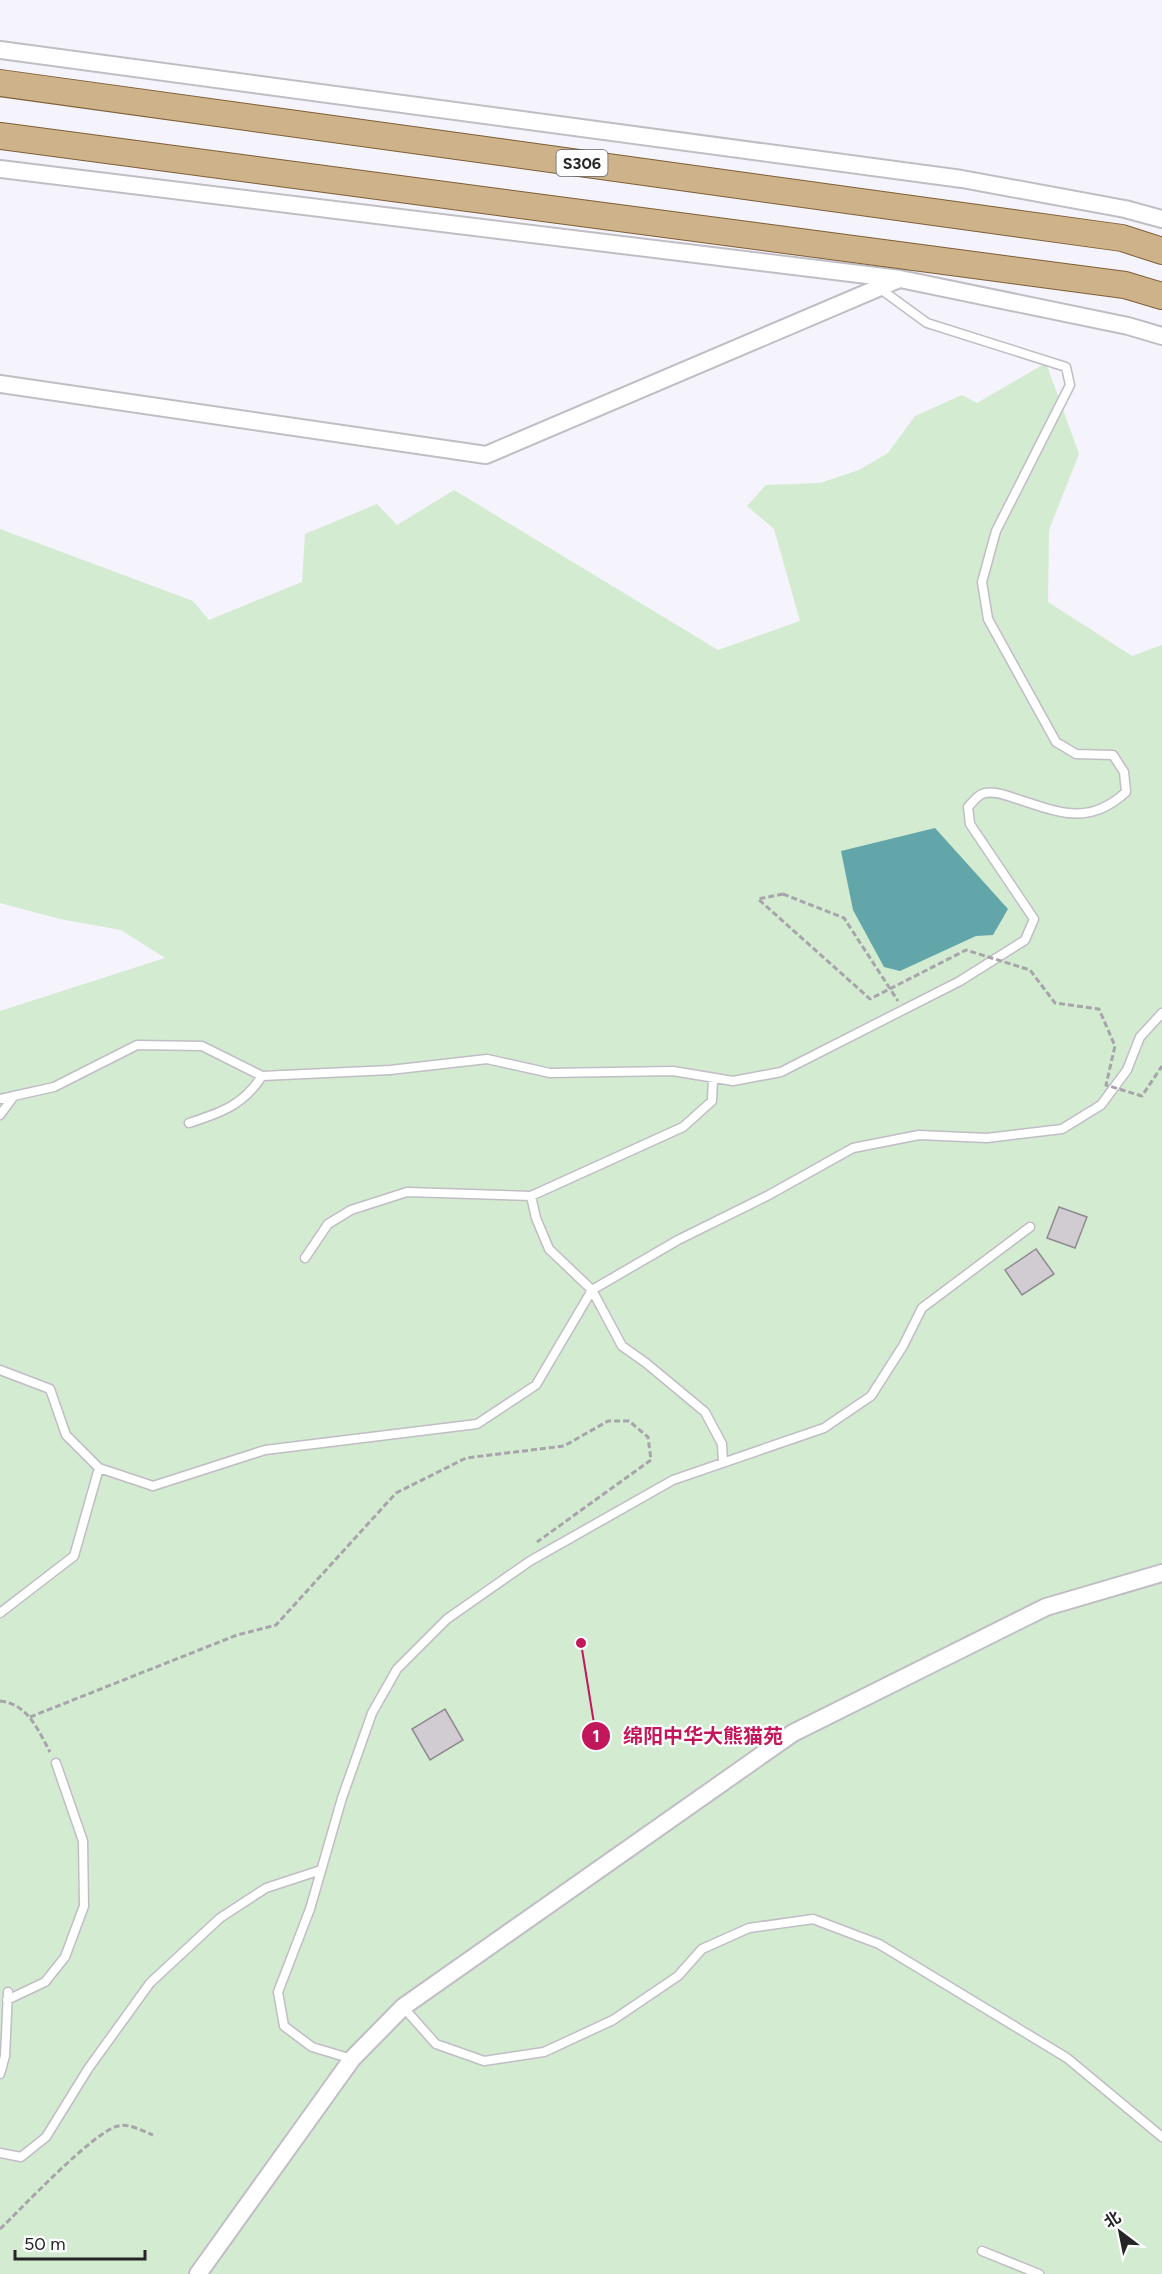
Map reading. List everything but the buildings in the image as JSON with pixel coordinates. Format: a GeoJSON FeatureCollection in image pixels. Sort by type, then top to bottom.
{"type":"FeatureCollection","features":[{"type":"Feature","properties":{"kind":"main road","name":"S306"},"geometry":{"type":"LineString","coordinates":[[0,83],[1122,238],[1162,251]]}},
{"type":"Feature","properties":{"kind":"main road"},"geometry":{"type":"LineString","coordinates":[[0,136],[1114,283],[1162,296]]}},
{"type":"Feature","properties":{"kind":"street"},"geometry":{"type":"LineString","coordinates":[[0,50],[962,179],[1125,209],[1162,219]]}},
{"type":"Feature","properties":{"kind":"street"},"geometry":{"type":"LineString","coordinates":[[0,169],[900,279],[1128,326],[1162,336]]}},
{"type":"Feature","properties":{"kind":"street"},"geometry":{"type":"LineString","coordinates":[[0,384],[486,455],[900,279]]}},
{"type":"Feature","properties":{"kind":"street"},"geometry":{"type":"LineString","coordinates":[[198,2274],[352,2059],[403,2007],[793,1733],[1046,1607],[1162,1573]]}},
{"type":"Feature","properties":{"kind":"lane"},"geometry":{"type":"LineString","coordinates":[[0,1099],[54,1087],[137,1046],[202,1046],[262,1076],[390,1070],[487,1059],[550,1073],[673,1071],[733,1081],[781,1072],[960,981],[1025,940],[1034,919],[970,824],[968,807],[982,794],[999,793],[1057,811],[1083,815],[1111,806],[1126,792],[1124,772],[1113,755],[1076,754],[1056,742],[988,619],[982,582],[996,531],[1070,386],[1066,367],[927,323],[878,288]]}},
{"type":"Feature","properties":{"kind":"lane"},"geometry":{"type":"LineString","coordinates":[[0,1370],[50,1389],[66,1435],[99,1468],[153,1486],[265,1450],[477,1424],[536,1385],[592,1290],[678,1240],[768,1196],[853,1148],[920,1135],[987,1138],[1062,1129],[1101,1106],[1127,1070],[1140,1037],[1162,1013]]}},
{"type":"Feature","properties":{"kind":"lane"},"geometry":{"type":"LineString","coordinates":[[189,1123],[229,1110],[252,1092],[262,1076]]}},
{"type":"Feature","properties":{"kind":"lane"},"geometry":{"type":"LineString","coordinates":[[305,1258],[328,1224],[351,1210],[406,1192],[531,1196],[683,1127],[712,1101],[714,1078]]}},
{"type":"Feature","properties":{"kind":"lane"},"geometry":{"type":"LineString","coordinates":[[0,1115],[14,1096]]}},
{"type":"Feature","properties":{"kind":"lane"},"geometry":{"type":"LineString","coordinates":[[531,1196],[536,1218],[549,1249],[592,1290],[622,1347],[646,1363],[705,1412],[722,1444],[723,1462]]}},
{"type":"Feature","properties":{"kind":"lane"},"geometry":{"type":"LineString","coordinates":[[352,2059],[312,2047],[284,2026],[278,1992],[310,1909],[342,1798],[372,1713],[397,1669],[447,1619],[530,1561],[673,1480],[824,1428],[871,1396],[903,1346],[922,1308],[1030,1227]]}},
{"type":"Feature","properties":{"kind":"lane"},"geometry":{"type":"LineString","coordinates":[[0,1614],[74,1556],[99,1468]]}},
{"type":"Feature","properties":{"kind":"lane"},"geometry":{"type":"LineString","coordinates":[[0,2074],[5,2056],[7,1996],[45,1982],[64,1957],[84,1906],[82,1841],[56,1763]]}},
{"type":"Feature","properties":{"kind":"lane"},"geometry":{"type":"LineString","coordinates":[[0,2153],[21,2157],[46,2137],[88,2069],[150,1983],[220,1918],[266,1888],[321,1870]]}},
{"type":"Feature","properties":{"kind":"lane"},"geometry":{"type":"LineString","coordinates":[[403,2007],[436,2044],[484,2061],[544,2052],[613,2020],[678,1976],[702,1949],[749,1928],[813,1919],[879,1944],[1067,2058],[1162,2137]]}},
{"type":"Feature","properties":{"kind":"lane"},"geometry":{"type":"LineString","coordinates":[[982,2251],[1039,2274]]}},
{"type":"Feature","properties":{"kind":"path"},"geometry":{"type":"LineString","coordinates":[[903,1010],[843,918],[783,894],[758,899],[870,999],[966,950],[1030,970],[1054,1003],[1099,1009],[1115,1046],[1106,1085],[1142,1096],[1162,1066]]}},
{"type":"Feature","properties":{"kind":"path"},"geometry":{"type":"LineString","coordinates":[[30,1717],[237,1635],[276,1624],[396,1493],[466,1458],[564,1446],[608,1421],[629,1420],[648,1437],[651,1460],[624,1482],[542,1536],[530,1550],[530,1561]]}},
{"type":"Feature","properties":{"kind":"path"},"geometry":{"type":"LineString","coordinates":[[0,1701],[11,1702],[30,1717],[56,1763]]}},
{"type":"Feature","properties":{"kind":"path"},"geometry":{"type":"LineString","coordinates":[[0,2229],[91,2142],[117,2126],[131,2126],[153,2135]]}},
{"type":"Feature","properties":{"kind":"green space"},"geometry":{"type":"Polygon","coordinates":[[[1046,363],[1079,454],[1049,530],[1048,602],[1132,656],[1162,645],[1162,2274],[0,2274],[0,1011],[165,958],[121,930],[60,919],[0,903],[0,529],[193,601],[209,620],[302,582],[305,534],[377,504],[397,525],[454,490],[718,650],[800,621],[774,529],[747,506],[766,485],[820,483],[859,470],[888,453],[915,416],[962,395],[977,403],[1046,363]]]}},
{"type":"Feature","properties":{"kind":"water"},"geometry":{"type":"Polygon","coordinates":[[[935,828],[1008,909],[993,935],[976,936],[900,971],[884,967],[853,910],[841,851],[935,828]]]}},
{"type":"Feature","properties":{"kind":"place","name":"绵阳中华大熊猫苑"},"geometry":{"type":"Point","coordinates":[581,1643]}}]}
